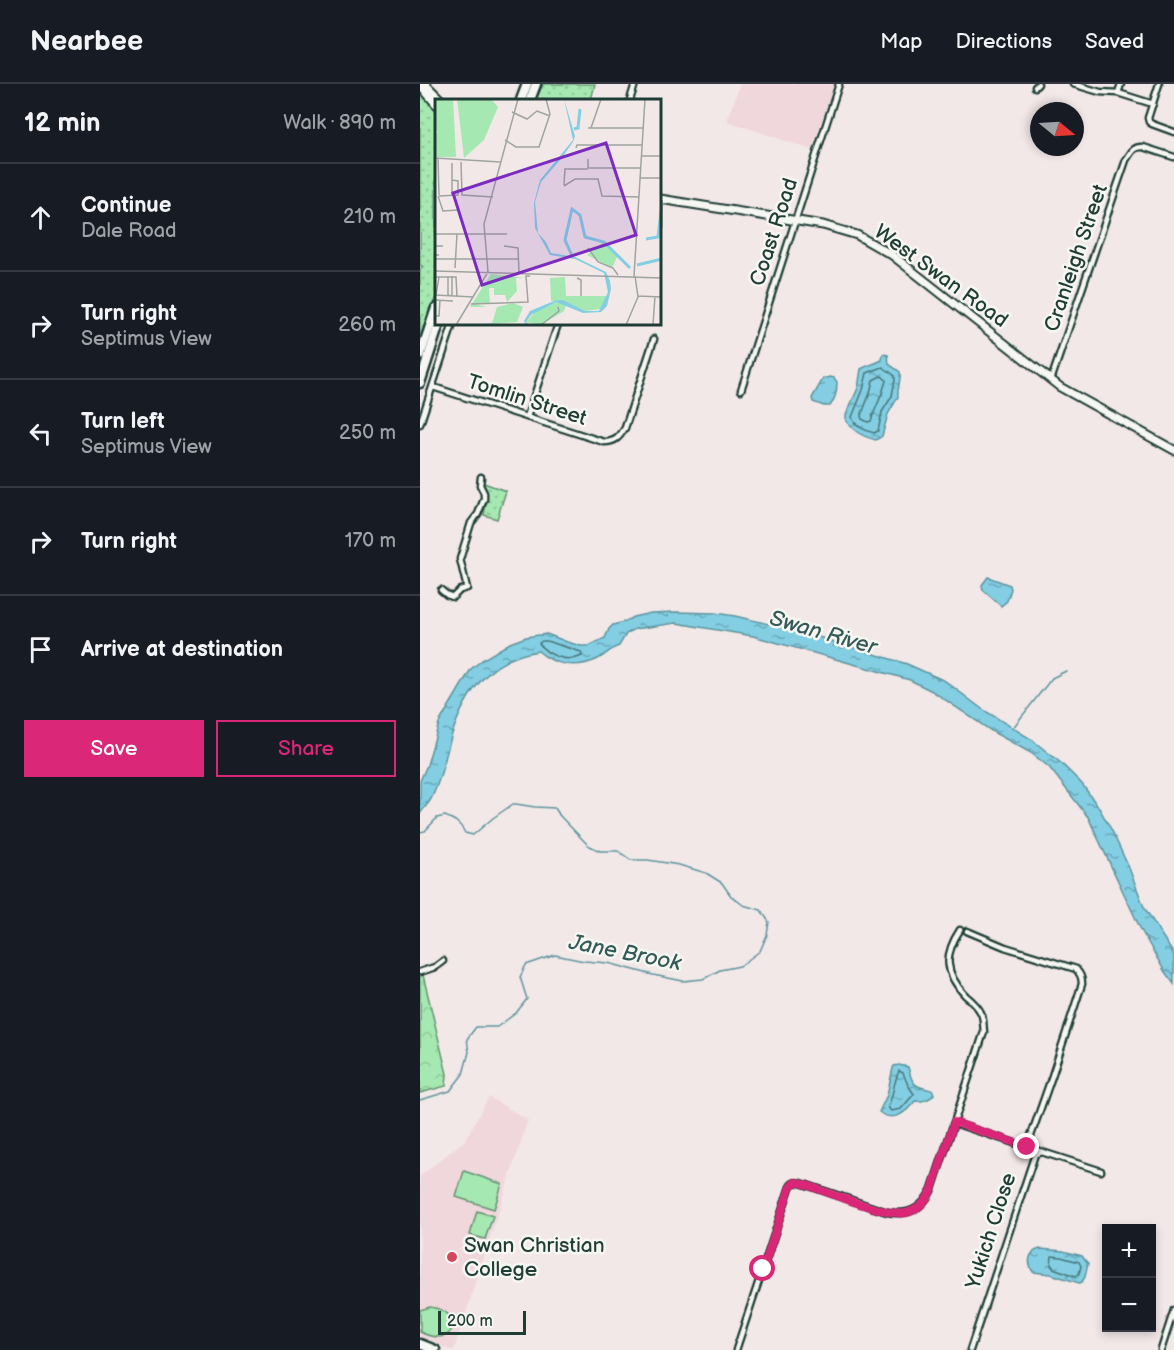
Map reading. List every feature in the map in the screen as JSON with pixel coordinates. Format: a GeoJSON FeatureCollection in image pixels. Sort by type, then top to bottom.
{"type":"FeatureCollection","features":[{"type":"Feature","properties":{"kind":"highway"},"geometry":{"type":"LineString","coordinates":[[521,99],[527,84]]}},
{"type":"Feature","properties":{"kind":"highway"},"geometry":{"type":"LineString","coordinates":[[530,99],[536,84]]}},
{"type":"Feature","properties":{"kind":"highway"},"geometry":{"type":"LineString","coordinates":[[420,356],[435,311]]}},
{"type":"Feature","properties":{"kind":"highway"},"geometry":{"type":"LineString","coordinates":[[420,383],[438,326]]}},
{"type":"Feature","properties":{"kind":"highway"},"geometry":{"type":"LineString","coordinates":[[420,1346],[425,1350]]}},
{"type":"Feature","properties":{"kind":"highway"},"geometry":{"type":"LineString","coordinates":[[420,1346],[435,1350]]}},
{"type":"Feature","properties":{"kind":"main road"},"geometry":{"type":"LineString","coordinates":[[425,84],[440,99]]}},
{"type":"Feature","properties":{"kind":"main road"},"geometry":{"type":"LineString","coordinates":[[420,85],[435,103]]}},
{"type":"Feature","properties":{"kind":"main road","name":"West Swan Road"},"geometry":{"type":"LineString","coordinates":[[662,198],[795,220],[832,227],[857,235],[892,255],[1051,381],[1174,450]]}},
{"type":"Feature","properties":{"kind":"street"},"geometry":{"type":"LineString","coordinates":[[630,99],[635,84]]}},
{"type":"Feature","properties":{"kind":"street","name":"Coast Road"},"geometry":{"type":"LineString","coordinates":[[741,390],[839,84]]}},
{"type":"Feature","properties":{"kind":"street"},"geometry":{"type":"LineString","coordinates":[[1072,84],[1100,92],[1118,93],[1153,104]]}},
{"type":"Feature","properties":{"kind":"street"},"geometry":{"type":"LineString","coordinates":[[1118,93],[1121,84]]}},
{"type":"Feature","properties":{"kind":"street"},"geometry":{"type":"LineString","coordinates":[[1159,84],[1148,118],[1149,122],[1174,132]]}},
{"type":"Feature","properties":{"kind":"street","name":"Cranleigh Street"},"geometry":{"type":"LineString","coordinates":[[1051,381],[1126,160],[1137,146],[1174,157]]}},
{"type":"Feature","properties":{"kind":"street"},"geometry":{"type":"LineString","coordinates":[[420,424],[452,326]]}},
{"type":"Feature","properties":{"kind":"street"},"geometry":{"type":"LineString","coordinates":[[527,417],[557,326]]}},
{"type":"Feature","properties":{"kind":"street","name":"Tomlin Street"},"geometry":{"type":"LineString","coordinates":[[433,387],[604,442],[612,442],[620,437],[625,428],[654,339]]}},
{"type":"Feature","properties":{"kind":"street"},"geometry":{"type":"LineString","coordinates":[[441,590],[453,597],[460,590],[467,588],[460,559],[471,523],[478,514],[484,499],[480,484],[481,477]]}},
{"type":"Feature","properties":{"kind":"street"},"geometry":{"type":"LineString","coordinates":[[736,1350],[790,1187],[795,1182],[887,1212],[904,1213],[913,1210],[927,1199],[984,1032],[982,1015],[978,1008],[957,986],[949,972],[948,961],[960,930]]}},
{"type":"Feature","properties":{"kind":"street"},"geometry":{"type":"LineString","coordinates":[[967,931],[1076,969],[1082,978],[1082,984],[1027,1147]]}},
{"type":"Feature","properties":{"kind":"street"},"geometry":{"type":"LineString","coordinates":[[420,972],[435,967],[443,961]]}},
{"type":"Feature","properties":{"kind":"street"},"geometry":{"type":"LineString","coordinates":[[954,1122],[1101,1171]]}},
{"type":"Feature","properties":{"kind":"street","name":"Yukich Close"},"geometry":{"type":"LineString","coordinates":[[970,1350],[1032,1160],[1035,1154],[1042,1152]]}},
{"type":"Feature","properties":{"kind":"street"},"geometry":{"type":"LineString","coordinates":[[1161,1350],[1174,1310]]}},
{"type":"Feature","properties":{"kind":"shaded area"},"geometry":{"type":"Polygon","coordinates":[[[740,84],[834,84],[812,150],[727,121],[740,84]]]}},
{"type":"Feature","properties":{"kind":"shaded area","name":"Swan Christian College"},"geometry":{"type":"Polygon","coordinates":[[[489,1097],[528,1120],[454,1350],[450,1350],[420,1338],[420,1176],[464,1141],[489,1097]]]}},
{"type":"Feature","properties":{"kind":"green space"},"geometry":{"type":"Polygon","coordinates":[[[543,84],[595,84],[591,99],[536,99],[543,84]]]}},
{"type":"Feature","properties":{"kind":"green space"},"geometry":{"type":"Polygon","coordinates":[[[420,89],[435,110],[435,302],[420,349],[420,271],[422,266],[420,265],[420,89]]]}},
{"type":"Feature","properties":{"kind":"green space"},"geometry":{"type":"Polygon","coordinates":[[[481,482],[506,491],[497,519],[484,515],[486,498],[481,482]]]}},
{"type":"Feature","properties":{"kind":"green space"},"geometry":{"type":"Polygon","coordinates":[[[422,971],[447,1074],[446,1086],[420,1093],[420,972],[422,971]]]}},
{"type":"Feature","properties":{"kind":"green space"},"geometry":{"type":"Polygon","coordinates":[[[464,1171],[502,1184],[494,1209],[456,1197],[464,1171]]]}},
{"type":"Feature","properties":{"kind":"green space"},"geometry":{"type":"Polygon","coordinates":[[[477,1211],[493,1216],[485,1239],[470,1235],[477,1211]]]}},
{"type":"Feature","properties":{"kind":"green space"},"geometry":{"type":"Polygon","coordinates":[[[430,1307],[442,1310],[449,1316],[453,1322],[449,1333],[432,1336],[420,1332],[420,1310],[430,1307]]]}},
{"type":"Feature","properties":{"kind":"water"},"geometry":{"type":"Polygon","coordinates":[[[883,354],[888,355],[889,364],[900,372],[900,378],[898,397],[888,414],[882,436],[876,440],[855,430],[846,420],[846,415],[858,388],[861,369],[882,360],[883,354]]]}},
{"type":"Feature","properties":{"kind":"water"},"geometry":{"type":"Polygon","coordinates":[[[830,377],[837,382],[836,395],[830,406],[813,402],[812,398],[823,379],[830,377]]]}},
{"type":"Feature","properties":{"kind":"water"},"geometry":{"type":"Polygon","coordinates":[[[988,577],[1010,585],[1007,601],[1001,606],[983,590],[982,585],[988,577]]]}},
{"type":"Feature","properties":{"kind":"water"},"geometry":{"type":"Polygon","coordinates":[[[677,612],[735,616],[802,632],[907,664],[945,681],[982,709],[1031,739],[1061,763],[1082,784],[1099,808],[1129,868],[1144,907],[1174,955],[1174,984],[1141,930],[1088,817],[1049,767],[1031,753],[993,732],[932,691],[910,680],[753,636],[676,623],[635,629],[626,634],[619,646],[598,659],[582,664],[559,663],[538,651],[506,661],[481,680],[464,706],[451,737],[434,792],[420,814],[420,781],[439,723],[471,669],[482,660],[510,643],[539,635],[547,634],[581,646],[589,646],[605,638],[613,625],[633,617],[651,613],[677,612]]]}},
{"type":"Feature","properties":{"kind":"water"},"geometry":{"type":"Polygon","coordinates":[[[899,1065],[908,1067],[916,1085],[933,1091],[934,1094],[925,1100],[915,1101],[899,1115],[889,1117],[879,1112],[887,1095],[893,1068],[899,1065]]]}},
{"type":"Feature","properties":{"kind":"water"},"geometry":{"type":"Polygon","coordinates":[[[1036,1250],[1063,1251],[1082,1256],[1088,1264],[1082,1282],[1033,1272],[1030,1258],[1036,1250]]]}},
{"type":"Feature","properties":{"kind":"waterway"},"geometry":{"type":"LineString","coordinates":[[1012,729],[1052,678],[1066,671]]}},
{"type":"Feature","properties":{"kind":"waterway","name":"Jane Brook"},"geometry":{"type":"LineString","coordinates":[[420,832],[425,831],[437,818],[445,816],[457,822],[465,833],[473,835],[513,804],[555,808],[588,845],[600,851],[618,851],[631,860],[679,865],[706,873],[722,883],[731,896],[743,905],[761,910],[769,922],[767,935],[760,951],[740,966],[720,970],[703,979],[683,981],[608,963],[555,955],[526,965],[520,977],[527,999],[516,1013],[497,1027],[476,1027],[467,1039],[469,1052],[463,1074],[450,1091],[420,1100]]}},
{"type":"Feature","properties":{"kind":"place","name":"Swan Christian College"},"geometry":{"type":"Point","coordinates":[452,1257]}},
{"type":"Feature","properties":{"kind":"route"},"geometry":{"type":"LineString","coordinates":[[763,1269],[790,1187],[795,1182],[887,1212],[904,1213],[913,1210],[927,1199],[954,1122],[1027,1147]]}},
{"type":"Feature","properties":{"kind":"water label","name":"Swan River"},"geometry":{"type":"Point","coordinates":[823,633]}}]}
